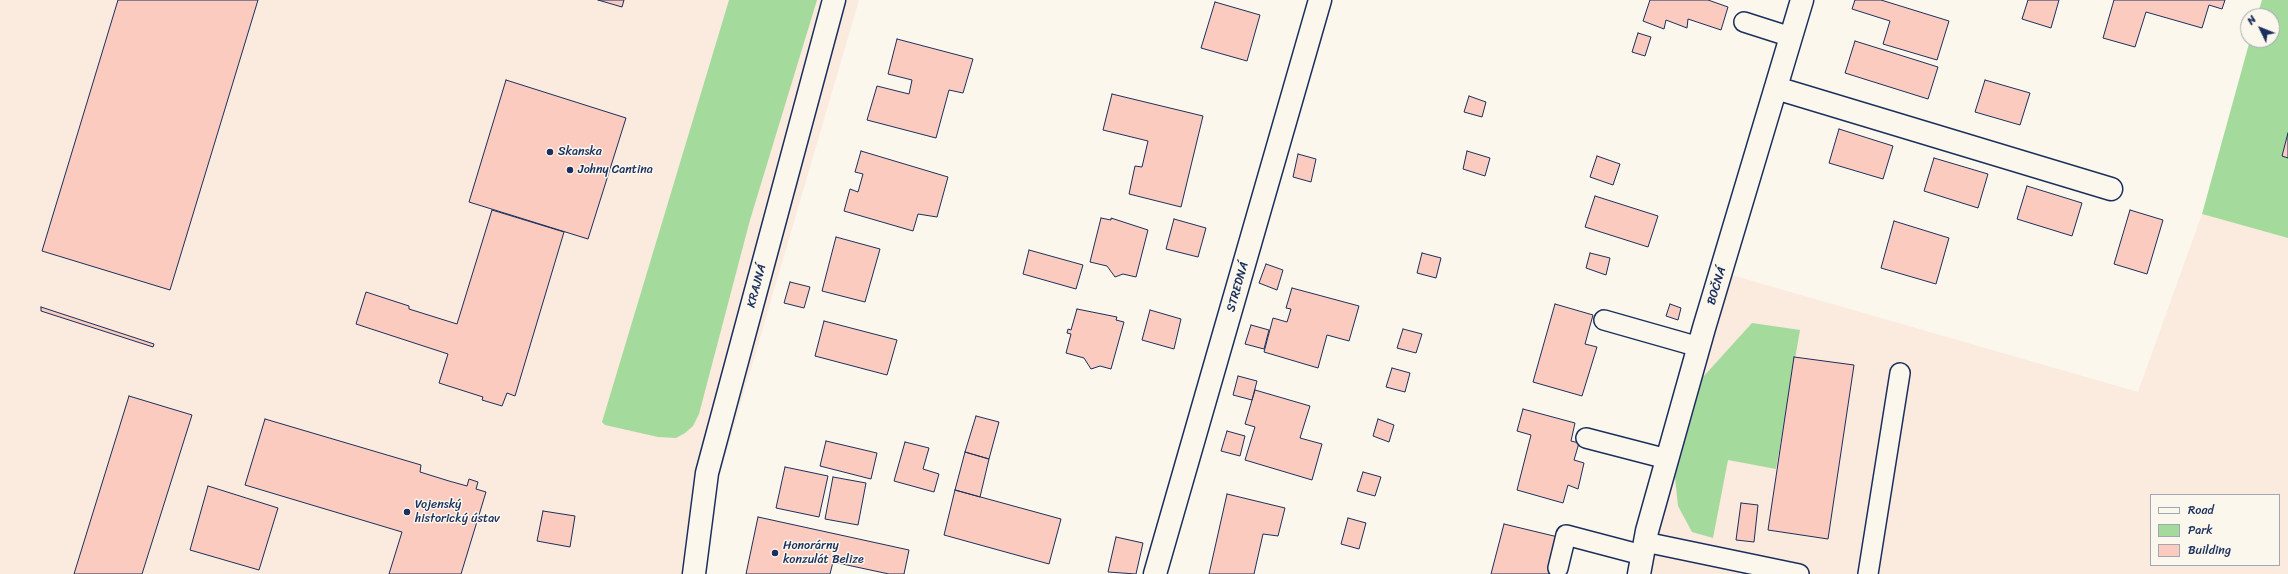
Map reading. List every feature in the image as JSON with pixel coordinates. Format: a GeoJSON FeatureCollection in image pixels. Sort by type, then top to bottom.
{"type":"FeatureCollection","features":[{"type":"Feature","properties":{"kind":"street","name":"KRAJNÁ"},"geometry":{"type":"LineString","coordinates":[[694,574],[707,473],[834,0]]}},
{"type":"Feature","properties":{"kind":"street","name":"STREDNÁ"},"geometry":{"type":"LineString","coordinates":[[1155,574],[1320,0]]}},
{"type":"Feature","properties":{"kind":"street","name":"BOČNÁ"},"geometry":{"type":"LineString","coordinates":[[1642,557],[1667,459],[1699,347],[1802,0]]}},
{"type":"Feature","properties":{"kind":"street"},"geometry":{"type":"LineString","coordinates":[[1776,88],[2111,189]]}},
{"type":"Feature","properties":{"kind":"lane"},"geometry":{"type":"LineString","coordinates":[[1744,22],[1791,37]]}},
{"type":"Feature","properties":{"kind":"lane"},"geometry":{"type":"LineString","coordinates":[[1604,320],[1699,347]]}},
{"type":"Feature","properties":{"kind":"lane"},"geometry":{"type":"LineString","coordinates":[[1868,574],[1900,373]]}},
{"type":"Feature","properties":{"kind":"lane"},"geometry":{"type":"LineString","coordinates":[[1586,438],[1667,459]]}},
{"type":"Feature","properties":{"kind":"lane"},"geometry":{"type":"LineString","coordinates":[[1558,568],[1566,536],[1642,557],[1799,574]]}},
{"type":"Feature","properties":{"kind":"shaded area"},"geometry":{"type":"Polygon","coordinates":[[[0,0],[859,0],[713,498],[704,574],[0,574],[0,0]]]}},
{"type":"Feature","properties":{"kind":"shaded area"},"geometry":{"type":"Polygon","coordinates":[[[2202,214],[2288,238],[2288,574],[1631,574],[1714,270],[2138,392],[2202,214]]]}},
{"type":"Feature","properties":{"kind":"green space"},"geometry":{"type":"Polygon","coordinates":[[[729,0],[817,0],[750,220],[699,414],[693,426],[685,433],[676,438],[658,437],[605,425],[602,422],[729,0]]]}},
{"type":"Feature","properties":{"kind":"green space"},"geometry":{"type":"Polygon","coordinates":[[[2262,0],[2288,0],[2288,238],[2202,214],[2248,48],[2280,48],[2280,8],[2260,8],[2262,0]]]}},
{"type":"Feature","properties":{"kind":"green space"},"geometry":{"type":"Polygon","coordinates":[[[1752,323],[1800,330],[1776,469],[1728,460],[1713,538],[1692,532],[1678,506],[1675,477],[1703,377],[1752,323]]]}},
{"type":"Feature","properties":{"kind":"building"},"geometry":{"type":"Polygon","coordinates":[[[118,0],[258,0],[170,290],[42,251],[118,0]]]}},
{"type":"Feature","properties":{"kind":"building"},"geometry":{"type":"Polygon","coordinates":[[[598,0],[624,0],[622,7],[598,0]]]}},
{"type":"Feature","properties":{"kind":"building"},"geometry":{"type":"Polygon","coordinates":[[[1650,0],[1708,0],[1728,7],[1721,30],[1688,19],[1687,28],[1666,20],[1664,29],[1643,21],[1650,0]]]}},
{"type":"Feature","properties":{"kind":"building"},"geometry":{"type":"Polygon","coordinates":[[[1855,0],[1881,0],[1949,21],[1937,60],[1883,44],[1890,21],[1852,9],[1855,0]]]}},
{"type":"Feature","properties":{"kind":"building"},"geometry":{"type":"Polygon","coordinates":[[[2028,0],[2059,0],[2051,28],[2022,19],[2028,0]]]}},
{"type":"Feature","properties":{"kind":"building"},"geometry":{"type":"Polygon","coordinates":[[[2114,0],[2225,0],[2222,9],[2209,5],[2202,28],[2146,12],[2135,47],[2103,38],[2114,0]]]}},
{"type":"Feature","properties":{"kind":"building"},"geometry":{"type":"Polygon","coordinates":[[[1215,2],[1260,15],[1247,61],[1201,48],[1215,2]]]}},
{"type":"Feature","properties":{"kind":"building"},"geometry":{"type":"Polygon","coordinates":[[[1638,33],[1651,37],[1645,56],[1632,52],[1638,33]]]}},
{"type":"Feature","properties":{"kind":"building"},"geometry":{"type":"Polygon","coordinates":[[[897,39],[973,59],[963,93],[949,90],[936,138],[867,120],[877,86],[909,94],[912,80],[888,74],[897,39]]]}},
{"type":"Feature","properties":{"kind":"building"},"geometry":{"type":"Polygon","coordinates":[[[1855,41],[1938,67],[1928,99],[1845,73],[1855,41]]]}},
{"type":"Feature","properties":{"kind":"building","name":"Skanska"},"geometry":{"type":"Polygon","coordinates":[[[506,80],[626,118],[588,239],[469,202],[506,80]]]}},
{"type":"Feature","properties":{"kind":"building"},"geometry":{"type":"Polygon","coordinates":[[[1985,80],[2030,93],[2020,125],[1975,112],[1985,80]]]}},
{"type":"Feature","properties":{"kind":"building"},"geometry":{"type":"Polygon","coordinates":[[[1112,94],[1203,116],[1181,207],[1129,194],[1135,166],[1142,167],[1148,141],[1103,130],[1112,94]]]}},
{"type":"Feature","properties":{"kind":"building"},"geometry":{"type":"Polygon","coordinates":[[[1469,96],[1486,102],[1482,117],[1464,112],[1469,96]]]}},
{"type":"Feature","properties":{"kind":"building"},"geometry":{"type":"Polygon","coordinates":[[[1839,129],[1893,146],[1883,179],[1829,163],[1839,129]]]}},
{"type":"Feature","properties":{"kind":"building"},"geometry":{"type":"Polygon","coordinates":[[[2288,133],[2288,158],[2282,156],[2288,133]]]}},
{"type":"Feature","properties":{"kind":"building"},"geometry":{"type":"Polygon","coordinates":[[[861,151],[948,177],[937,217],[918,214],[913,231],[844,211],[850,189],[858,192],[863,174],[855,172],[861,151]]]}},
{"type":"Feature","properties":{"kind":"building"},"geometry":{"type":"Polygon","coordinates":[[[1467,151],[1490,158],[1485,176],[1463,169],[1467,151]]]}},
{"type":"Feature","properties":{"kind":"building"},"geometry":{"type":"Polygon","coordinates":[[[1298,154],[1316,159],[1311,182],[1293,177],[1298,154]]]}},
{"type":"Feature","properties":{"kind":"building"},"geometry":{"type":"Polygon","coordinates":[[[1597,156],[1620,164],[1613,185],[1590,177],[1597,156]]]}},
{"type":"Feature","properties":{"kind":"building"},"geometry":{"type":"Polygon","coordinates":[[[1934,158],[1988,174],[1978,208],[1924,191],[1934,158]]]}},
{"type":"Feature","properties":{"kind":"building"},"geometry":{"type":"Polygon","coordinates":[[[2027,186],[2082,203],[2072,236],[2017,219],[2027,186]]]}},
{"type":"Feature","properties":{"kind":"building"},"geometry":{"type":"Polygon","coordinates":[[[1595,196],[1658,216],[1648,247],[1585,227],[1595,196]]]}},
{"type":"Feature","properties":{"kind":"building"},"geometry":{"type":"Polygon","coordinates":[[[492,210],[564,232],[515,396],[507,393],[502,406],[482,400],[483,397],[439,383],[448,354],[356,324],[366,292],[409,306],[409,309],[457,324],[492,210]]]}},
{"type":"Feature","properties":{"kind":"building"},"geometry":{"type":"Polygon","coordinates":[[[2130,210],[2163,220],[2147,274],[2114,264],[2130,210]]]}},
{"type":"Feature","properties":{"kind":"building"},"geometry":{"type":"Polygon","coordinates":[[[1101,218],[1111,220],[1111,218],[1148,230],[1136,277],[1123,274],[1115,277],[1107,266],[1090,262],[1101,218]]]}},
{"type":"Feature","properties":{"kind":"building"},"geometry":{"type":"Polygon","coordinates":[[[1174,219],[1206,228],[1198,257],[1166,249],[1174,219]]]}},
{"type":"Feature","properties":{"kind":"building"},"geometry":{"type":"Polygon","coordinates":[[[1894,221],[1949,238],[1936,284],[1881,268],[1894,221]]]}},
{"type":"Feature","properties":{"kind":"building"},"geometry":{"type":"Polygon","coordinates":[[[836,237],[880,249],[865,302],[822,291],[836,237]]]}},
{"type":"Feature","properties":{"kind":"building"},"geometry":{"type":"Polygon","coordinates":[[[1029,250],[1083,265],[1076,289],[1023,274],[1029,250]]]}},
{"type":"Feature","properties":{"kind":"building"},"geometry":{"type":"Polygon","coordinates":[[[1422,253],[1441,258],[1436,278],[1417,273],[1422,253]]]}},
{"type":"Feature","properties":{"kind":"building"},"geometry":{"type":"Polygon","coordinates":[[[1590,253],[1610,258],[1606,275],[1586,268],[1590,253]]]}},
{"type":"Feature","properties":{"kind":"building"},"geometry":{"type":"Polygon","coordinates":[[[1266,264],[1283,270],[1277,290],[1259,283],[1266,264]]]}},
{"type":"Feature","properties":{"kind":"building"},"geometry":{"type":"Polygon","coordinates":[[[790,282],[810,287],[804,308],[784,303],[790,282]]]}},
{"type":"Feature","properties":{"kind":"building"},"geometry":{"type":"Polygon","coordinates":[[[1292,288],[1359,306],[1349,341],[1327,335],[1318,368],[1264,352],[1273,318],[1287,322],[1291,309],[1286,308],[1292,288]]]}},
{"type":"Feature","properties":{"kind":"building"},"geometry":{"type":"Polygon","coordinates":[[[1555,304],[1593,315],[1585,344],[1597,347],[1582,396],[1533,382],[1555,304]]]}},
{"type":"Feature","properties":{"kind":"building"},"geometry":{"type":"Polygon","coordinates":[[[1670,304],[1681,308],[1678,320],[1666,316],[1670,304]]]}},
{"type":"Feature","properties":{"kind":"building"},"geometry":{"type":"Polygon","coordinates":[[[41,307],[154,344],[153,347],[41,311],[41,307]]]}},
{"type":"Feature","properties":{"kind":"building"},"geometry":{"type":"Polygon","coordinates":[[[1077,309],[1117,317],[1116,320],[1124,322],[1111,369],[1100,366],[1091,369],[1084,358],[1066,353],[1071,334],[1067,333],[1068,329],[1071,330],[1077,309]]]}},
{"type":"Feature","properties":{"kind":"building"},"geometry":{"type":"Polygon","coordinates":[[[1150,310],[1181,319],[1174,349],[1142,340],[1150,310]]]}},
{"type":"Feature","properties":{"kind":"building"},"geometry":{"type":"Polygon","coordinates":[[[824,321],[897,340],[887,375],[815,356],[824,321]]]}},
{"type":"Feature","properties":{"kind":"building"},"geometry":{"type":"Polygon","coordinates":[[[1251,325],[1269,330],[1264,349],[1245,344],[1251,325]]]}},
{"type":"Feature","properties":{"kind":"building"},"geometry":{"type":"Polygon","coordinates":[[[1403,329],[1422,334],[1416,353],[1397,348],[1403,329]]]}},
{"type":"Feature","properties":{"kind":"building"},"geometry":{"type":"Polygon","coordinates":[[[1794,357],[1854,365],[1828,539],[1768,530],[1794,357]]]}},
{"type":"Feature","properties":{"kind":"building"},"geometry":{"type":"Polygon","coordinates":[[[1392,368],[1410,373],[1405,392],[1386,387],[1392,368]]]}},
{"type":"Feature","properties":{"kind":"building"},"geometry":{"type":"Polygon","coordinates":[[[1238,376],[1257,381],[1252,400],[1233,395],[1238,376]]]}},
{"type":"Feature","properties":{"kind":"building"},"geometry":{"type":"Polygon","coordinates":[[[1255,390],[1310,406],[1300,438],[1322,444],[1312,480],[1245,460],[1255,427],[1245,424],[1255,390]]]}},
{"type":"Feature","properties":{"kind":"building"},"geometry":{"type":"Polygon","coordinates":[[[129,396],[192,415],[142,574],[74,574],[129,396]]]}},
{"type":"Feature","properties":{"kind":"building"},"geometry":{"type":"Polygon","coordinates":[[[1523,409],[1575,423],[1571,441],[1579,443],[1574,460],[1584,463],[1578,489],[1568,485],[1563,503],[1517,490],[1531,435],[1517,431],[1523,409]]]}},
{"type":"Feature","properties":{"kind":"building"},"geometry":{"type":"Polygon","coordinates":[[[976,416],[999,422],[989,459],[965,452],[976,416]]]}},
{"type":"Feature","properties":{"kind":"building","name":"Vojenský historický ústav"},"geometry":{"type":"Polygon","coordinates":[[[265,419],[421,465],[420,472],[449,481],[467,486],[469,479],[478,482],[476,489],[486,492],[461,574],[389,574],[402,532],[245,485],[265,419]]]}},
{"type":"Feature","properties":{"kind":"building"},"geometry":{"type":"Polygon","coordinates":[[[1378,419],[1394,425],[1389,442],[1373,436],[1378,419]]]}},
{"type":"Feature","properties":{"kind":"building"},"geometry":{"type":"Polygon","coordinates":[[[1227,431],[1245,436],[1240,456],[1221,451],[1227,431]]]}},
{"type":"Feature","properties":{"kind":"building"},"geometry":{"type":"Polygon","coordinates":[[[826,441],[877,453],[871,479],[820,466],[826,441]]]}},
{"type":"Feature","properties":{"kind":"building"},"geometry":{"type":"Polygon","coordinates":[[[905,442],[929,448],[923,469],[939,474],[934,492],[894,481],[905,442]]]}},
{"type":"Feature","properties":{"kind":"building"},"geometry":{"type":"Polygon","coordinates":[[[965,452],[989,459],[980,497],[955,490],[965,452]]]}},
{"type":"Feature","properties":{"kind":"building"},"geometry":{"type":"Polygon","coordinates":[[[785,467],[828,476],[819,517],[776,508],[785,467]]]}},
{"type":"Feature","properties":{"kind":"building"},"geometry":{"type":"Polygon","coordinates":[[[1363,472],[1381,477],[1375,496],[1357,491],[1363,472]]]}},
{"type":"Feature","properties":{"kind":"building"},"geometry":{"type":"Polygon","coordinates":[[[833,477],[866,483],[858,525],[825,519],[833,477]]]}},
{"type":"Feature","properties":{"kind":"building"},"geometry":{"type":"Polygon","coordinates":[[[208,486],[278,508],[259,570],[190,550],[208,486]]]}},
{"type":"Feature","properties":{"kind":"building"},"geometry":{"type":"Polygon","coordinates":[[[955,490],[1061,519],[1049,564],[944,535],[955,490]]]}},
{"type":"Feature","properties":{"kind":"building"},"geometry":{"type":"Polygon","coordinates":[[[1227,494],[1285,508],[1278,536],[1263,534],[1254,574],[1209,574],[1227,494]]]}},
{"type":"Feature","properties":{"kind":"building"},"geometry":{"type":"Polygon","coordinates":[[[1741,503],[1758,505],[1754,542],[1736,540],[1741,503]]]}},
{"type":"Feature","properties":{"kind":"building"},"geometry":{"type":"Polygon","coordinates":[[[543,511],[575,516],[570,547],[537,541],[543,511]]]}},
{"type":"Feature","properties":{"kind":"building"},"geometry":{"type":"Polygon","coordinates":[[[758,517],[909,550],[904,574],[889,574],[833,562],[830,574],[746,574],[758,517]]]}},
{"type":"Feature","properties":{"kind":"building"},"geometry":{"type":"Polygon","coordinates":[[[1348,518],[1366,523],[1359,549],[1341,544],[1348,518]]]}},
{"type":"Feature","properties":{"kind":"building"},"geometry":{"type":"Polygon","coordinates":[[[1504,524],[1558,537],[1549,574],[1491,574],[1504,524]]]}},
{"type":"Feature","properties":{"kind":"building"},"geometry":{"type":"Polygon","coordinates":[[[1116,537],[1143,543],[1136,574],[1108,572],[1116,537]]]}},
{"type":"Feature","properties":{"kind":"place","name":"Skanska"},"geometry":{"type":"Point","coordinates":[550,152]}},
{"type":"Feature","properties":{"kind":"place","name":"Johny Cantina"},"geometry":{"type":"Point","coordinates":[570,170]}},
{"type":"Feature","properties":{"kind":"place","name":"Vojenský historický ústav"},"geometry":{"type":"Point","coordinates":[407,512]}},
{"type":"Feature","properties":{"kind":"place","name":"Honorárny konzulát Belize"},"geometry":{"type":"Point","coordinates":[775,553]}}]}
